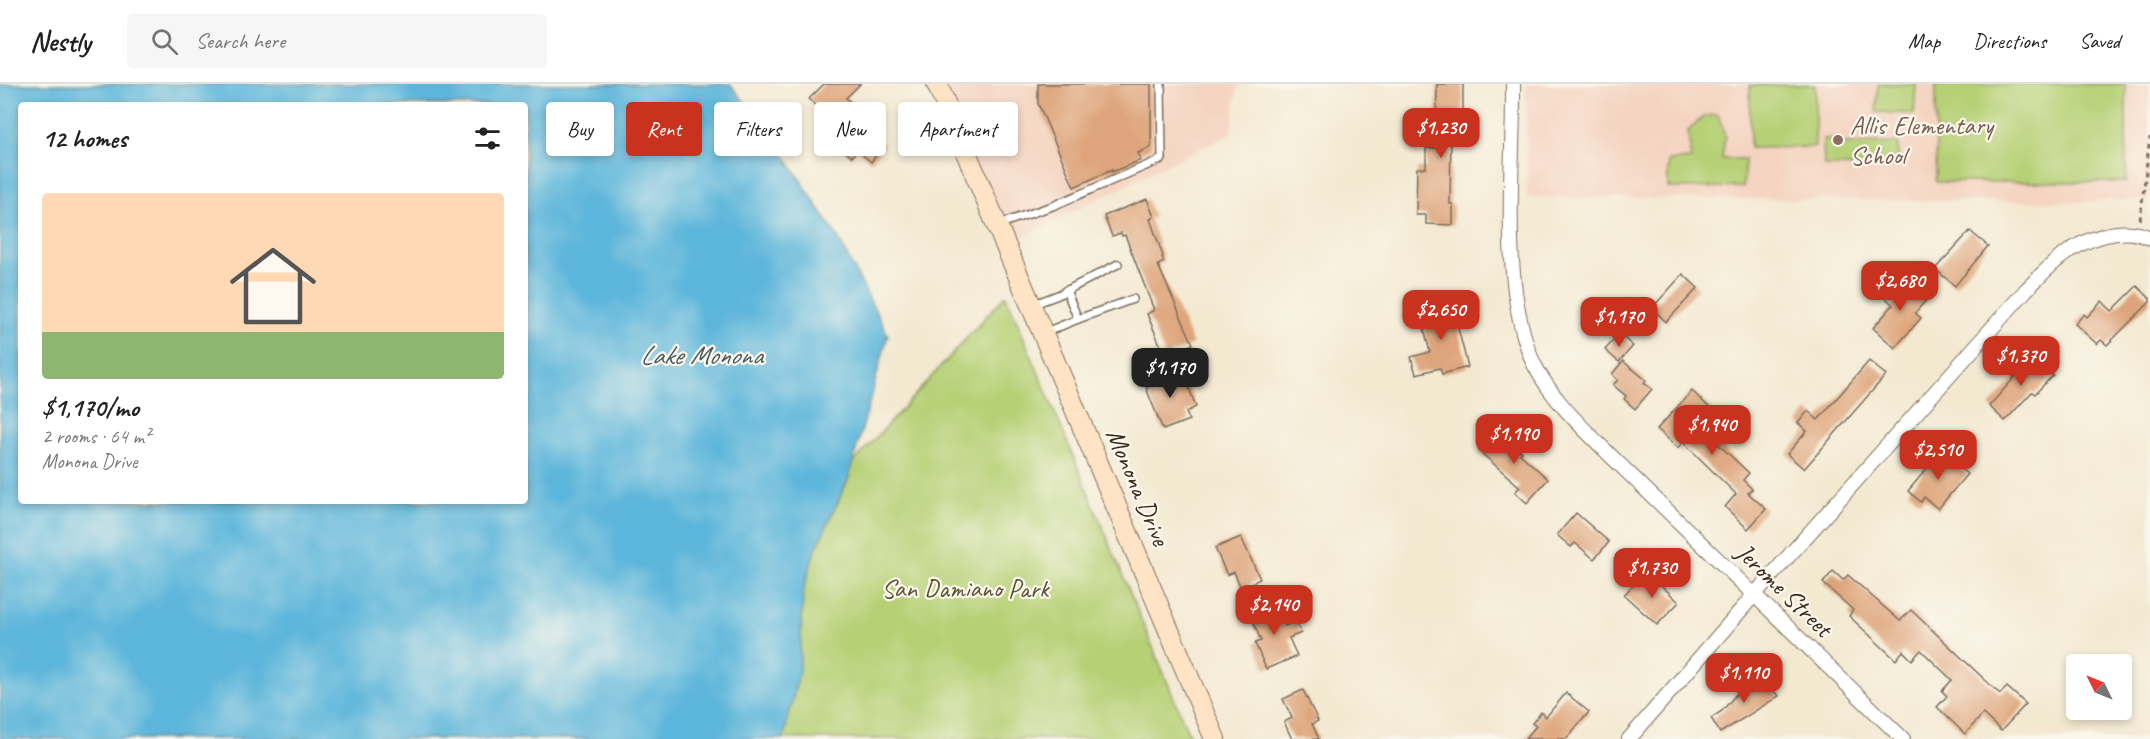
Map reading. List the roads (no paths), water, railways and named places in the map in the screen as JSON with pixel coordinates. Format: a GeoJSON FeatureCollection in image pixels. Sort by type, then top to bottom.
{"type":"FeatureCollection","features":[{"type":"Feature","properties":{"kind":"street","name":"Jerome Street"},"geometry":{"type":"LineString","coordinates":[[1513,84],[1513,272],[1519,318],[1535,366],[1578,423],[1903,739]]}},
{"type":"Feature","properties":{"kind":"street","name":"Monona Drive"},"geometry":{"type":"LineString","coordinates":[[940,86],[1215,739]]}},
{"type":"Feature","properties":{"kind":"street"},"geometry":{"type":"LineString","coordinates":[[1629,739],[2026,290],[2062,256],[2094,239],[2110,233],[2138,235]]}},
{"type":"Feature","properties":{"kind":"lane"},"geometry":{"type":"LineString","coordinates":[[997,225],[1055,204],[1162,159],[1161,84]]}},
{"type":"Feature","properties":{"kind":"lane"},"geometry":{"type":"LineString","coordinates":[[1032,305],[1118,264]]}},
{"type":"Feature","properties":{"kind":"lane"},"geometry":{"type":"LineString","coordinates":[[1066,290],[1078,319]]}},
{"type":"Feature","properties":{"kind":"lane"},"geometry":{"type":"LineString","coordinates":[[1043,333],[1133,299]]}},
{"type":"Feature","properties":{"kind":"water","name":"Lake Monona"},"geometry":{"type":"Polygon","coordinates":[[[0,84],[730,84],[745,102],[714,102],[714,156],[785,156],[837,236],[888,335],[848,480],[814,553],[803,592],[799,673],[783,739],[0,739],[0,84]]]}},
{"type":"Feature","properties":{"kind":"place","name":"Allis Elementary School"},"geometry":{"type":"Point","coordinates":[1838,140]}},
{"type":"Feature","properties":{"kind":"park label","name":"San Damiano Park"},"geometry":{"type":"Point","coordinates":[965,588]}}]}
